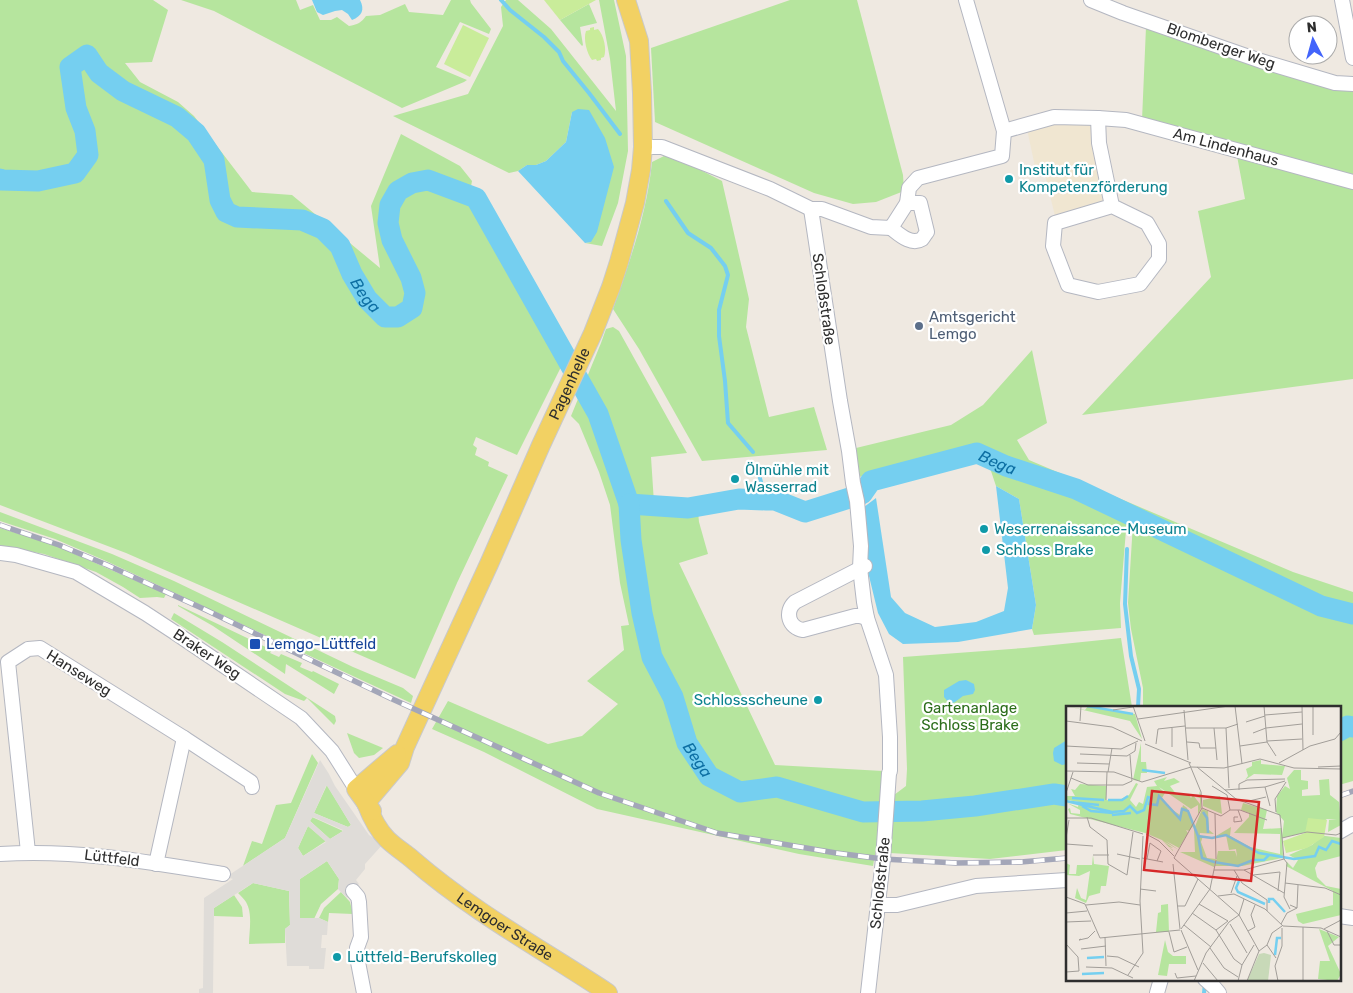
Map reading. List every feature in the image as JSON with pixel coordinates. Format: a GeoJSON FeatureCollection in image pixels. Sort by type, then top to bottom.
{"type":"FeatureCollection","features":[{"type":"Feature","properties":{"kind":"main road","name":"Pagenhelle"},"geometry":{"type":"LineString","coordinates":[[361,796],[405,747],[489,564],[540,445],[593,333],[611,287],[635,204],[643,147],[639,41],[626,0]]}},
{"type":"Feature","properties":{"kind":"main road","name":"Lemgoer Straße"},"geometry":{"type":"LineString","coordinates":[[361,796],[374,822],[386,838],[435,879],[470,904],[608,993]]}},
{"type":"Feature","properties":{"kind":"street"},"geometry":{"type":"LineString","coordinates":[[892,228],[907,203],[909,188],[918,178],[1002,156],[1004,131],[966,0]]}},
{"type":"Feature","properties":{"kind":"street","name":"Blomberger Weg"},"geometry":{"type":"LineString","coordinates":[[1091,0],[1261,61],[1335,83],[1353,84]]}},
{"type":"Feature","properties":{"kind":"street"},"geometry":{"type":"LineString","coordinates":[[1342,0],[1353,58]]}},
{"type":"Feature","properties":{"kind":"street","name":"Am Lindenhaus"},"geometry":{"type":"LineString","coordinates":[[1004,131],[1054,117],[1126,120],[1353,182]]}},
{"type":"Feature","properties":{"kind":"street"},"geometry":{"type":"LineString","coordinates":[[1098,118],[1099,143],[1112,206]]}},
{"type":"Feature","properties":{"kind":"street"},"geometry":{"type":"LineString","coordinates":[[643,147],[662,147],[770,190],[811,209],[822,209],[871,227],[892,228],[904,239],[915,241],[922,239],[927,232],[920,204],[907,203]]}},
{"type":"Feature","properties":{"kind":"street"},"geometry":{"type":"LineString","coordinates":[[1112,206],[1147,223],[1159,244],[1159,259],[1140,284],[1098,292],[1068,285],[1053,246],[1055,223],[1112,206]]}},
{"type":"Feature","properties":{"kind":"street","name":"Schloßstraße"},"geometry":{"type":"LineString","coordinates":[[811,209],[857,502],[867,618],[886,674],[890,772],[886,831],[868,993]]}},
{"type":"Feature","properties":{"kind":"street","name":"Braker Weg"},"geometry":{"type":"LineString","coordinates":[[0,553],[16,554],[76,572],[145,613],[301,718],[332,751],[361,796]]}},
{"type":"Feature","properties":{"kind":"street","name":"Braker Weg"},"geometry":{"type":"LineString","coordinates":[[0,562],[30,558]]}},
{"type":"Feature","properties":{"kind":"street"},"geometry":{"type":"LineString","coordinates":[[863,567],[795,602],[790,608],[789,617],[791,623],[799,630],[855,616],[867,618]]}},
{"type":"Feature","properties":{"kind":"street","name":"Hanseweg"},"geometry":{"type":"LineString","coordinates":[[28,852],[8,662],[28,649],[40,648],[252,782],[252,787]]}},
{"type":"Feature","properties":{"kind":"street"},"geometry":{"type":"LineString","coordinates":[[156,864],[184,738]]}},
{"type":"Feature","properties":{"kind":"street"},"geometry":{"type":"LineString","coordinates":[[1340,831],[1353,824]]}},
{"type":"Feature","properties":{"kind":"street","name":"Lüttfeld"},"geometry":{"type":"LineString","coordinates":[[0,854],[28,852],[87,854],[223,874]]}},
{"type":"Feature","properties":{"kind":"street"},"geometry":{"type":"LineString","coordinates":[[878,905],[897,905],[976,886],[1066,880]]}},
{"type":"Feature","properties":{"kind":"street"},"geometry":{"type":"LineString","coordinates":[[354,891],[359,902],[361,937],[358,948],[358,962],[364,993]]}},
{"type":"Feature","properties":{"kind":"street"},"geometry":{"type":"LineString","coordinates":[[1340,916],[1353,918]]}},
{"type":"Feature","properties":{"kind":"street"},"geometry":{"type":"LineString","coordinates":[[1157,993],[1161,980]]}},
{"type":"Feature","properties":{"kind":"shaded area"},"geometry":{"type":"Polygon","coordinates":[[[1056,121],[1092,121],[1107,204],[1056,220],[1045,175],[1037,176],[1027,129],[1056,121]]]}},
{"type":"Feature","properties":{"kind":"shaded area"},"geometry":{"type":"Polygon","coordinates":[[[320,760],[335,786],[369,835],[383,844],[365,864],[365,869],[356,880],[359,884],[347,898],[338,889],[339,879],[327,861],[300,879],[300,918],[319,918],[328,922],[327,935],[322,935],[321,948],[326,948],[324,969],[309,969],[309,966],[287,966],[285,929],[290,925],[289,891],[253,883],[214,908],[213,993],[199,993],[199,989],[203,988],[204,898],[233,879],[226,877],[285,838],[320,760]],[[326,786],[314,813],[348,827],[351,825],[326,786]],[[313,817],[310,821],[330,839],[343,831],[313,817]],[[308,826],[298,848],[303,856],[326,842],[308,826]]]}},
{"type":"Feature","properties":{"kind":"green space"},"geometry":{"type":"Polygon","coordinates":[[[0,0],[153,0],[168,10],[152,62],[125,63],[140,82],[178,102],[194,116],[252,192],[292,195],[380,268],[371,206],[401,134],[460,166],[472,181],[468,202],[562,365],[517,455],[476,437],[473,445],[477,448],[475,455],[489,462],[488,466],[508,475],[457,583],[415,679],[126,553],[0,505],[0,0]]]}},
{"type":"Feature","properties":{"kind":"green space"},"geometry":{"type":"Polygon","coordinates":[[[181,0],[296,0],[300,10],[313,5],[320,20],[331,20],[337,17],[349,26],[359,23],[366,16],[380,15],[405,4],[409,12],[443,15],[451,0],[470,0],[491,29],[489,34],[460,22],[436,67],[467,80],[402,108],[214,11],[181,0]]]}},
{"type":"Feature","properties":{"kind":"green space"},"geometry":{"type":"Polygon","coordinates":[[[506,0],[518,0],[551,29],[616,111],[610,59],[599,0],[614,0],[626,56],[628,151],[618,203],[602,246],[585,243],[591,242],[572,112],[566,142],[546,161],[536,165],[527,165],[518,171],[509,173],[393,116],[468,94],[503,26],[501,7],[506,0]]]}},
{"type":"Feature","properties":{"kind":"green space"},"geometry":{"type":"Polygon","coordinates":[[[544,0],[596,0],[560,20],[544,0]]]}},
{"type":"Feature","properties":{"kind":"green space"},"geometry":{"type":"Polygon","coordinates":[[[790,0],[857,0],[903,175],[904,191],[876,202],[853,204],[814,193],[655,122],[651,48],[790,0]]]}},
{"type":"Feature","properties":{"kind":"green space"},"geometry":{"type":"Polygon","coordinates":[[[589,4],[597,23],[580,27],[582,46],[560,20],[589,4]]]}},
{"type":"Feature","properties":{"kind":"green space"},"geometry":{"type":"Polygon","coordinates":[[[463,25],[489,38],[470,77],[444,64],[463,25]]]}},
{"type":"Feature","properties":{"kind":"green space"},"geometry":{"type":"Polygon","coordinates":[[[594,27],[594,30],[598,29],[600,32],[605,47],[604,57],[597,61],[596,59],[592,60],[590,57],[585,42],[586,31],[594,27]]]}},
{"type":"Feature","properties":{"kind":"green space"},"geometry":{"type":"Polygon","coordinates":[[[1146,27],[1353,87],[1353,379],[1082,415],[1211,277],[1198,211],[1245,199],[1235,145],[1142,120],[1146,27]]]}},
{"type":"Feature","properties":{"kind":"green space"},"geometry":{"type":"Polygon","coordinates":[[[669,155],[722,181],[749,299],[746,327],[769,417],[814,407],[827,450],[702,461],[639,349],[613,309],[642,218],[652,162],[669,155]]]}},
{"type":"Feature","properties":{"kind":"green space"},"geometry":{"type":"Polygon","coordinates":[[[613,327],[619,331],[687,453],[651,457],[654,503],[681,504],[697,501],[699,522],[708,554],[679,563],[775,765],[883,771],[880,826],[873,866],[799,854],[597,809],[484,752],[432,729],[448,701],[548,744],[582,736],[618,704],[587,681],[624,650],[621,626],[629,625],[620,583],[610,505],[599,472],[579,424],[571,416],[606,329],[613,327]]]}},
{"type":"Feature","properties":{"kind":"green space"},"geometry":{"type":"Polygon","coordinates":[[[1032,350],[1047,423],[1017,440],[1029,460],[1293,572],[1353,592],[1353,611],[1322,604],[1076,487],[1006,463],[1003,469],[1073,492],[1127,518],[1120,603],[1121,628],[1034,635],[1032,629],[1036,605],[1019,499],[996,486],[982,444],[859,477],[856,448],[951,425],[983,405],[1032,350]]]}},
{"type":"Feature","properties":{"kind":"green space"},"geometry":{"type":"Polygon","coordinates":[[[0,512],[112,554],[174,581],[353,667],[403,688],[413,696],[411,703],[106,561],[55,539],[0,521],[0,512]]]}},
{"type":"Feature","properties":{"kind":"green space"},"geometry":{"type":"Polygon","coordinates":[[[1133,523],[1353,623],[1353,781],[1340,785],[1340,706],[1143,706],[1143,688],[1131,629],[1128,603],[1133,523]]]}},
{"type":"Feature","properties":{"kind":"green space"},"geometry":{"type":"Polygon","coordinates":[[[0,528],[52,544],[166,594],[164,598],[140,598],[96,572],[44,554],[0,549],[0,528]]]}},
{"type":"Feature","properties":{"kind":"green space"},"geometry":{"type":"Polygon","coordinates":[[[178,605],[272,650],[270,653],[279,657],[281,654],[302,663],[300,667],[313,671],[339,684],[334,694],[286,664],[285,674],[178,605]]]}},
{"type":"Feature","properties":{"kind":"green space"},"geometry":{"type":"Polygon","coordinates":[[[174,613],[222,642],[335,716],[336,721],[334,725],[307,698],[304,701],[285,694],[171,619],[174,613]]]}},
{"type":"Feature","properties":{"kind":"green space"},"geometry":{"type":"Polygon","coordinates":[[[1121,638],[1132,706],[1066,706],[1066,850],[990,859],[890,853],[894,795],[906,786],[903,657],[1024,648],[1121,638]]]}},
{"type":"Feature","properties":{"kind":"green space"},"geometry":{"type":"Polygon","coordinates":[[[347,733],[383,748],[374,755],[359,758],[354,753],[347,733]]]}},
{"type":"Feature","properties":{"kind":"green space"},"geometry":{"type":"Polygon","coordinates":[[[312,754],[318,763],[285,838],[243,866],[252,841],[262,844],[276,805],[291,803],[312,754]]]}},
{"type":"Feature","properties":{"kind":"green space"},"geometry":{"type":"Polygon","coordinates":[[[327,785],[351,825],[348,827],[314,813],[327,785]]]}},
{"type":"Feature","properties":{"kind":"green space"},"geometry":{"type":"Polygon","coordinates":[[[312,817],[343,831],[330,839],[310,821],[312,817]]]}},
{"type":"Feature","properties":{"kind":"green space"},"geometry":{"type":"Polygon","coordinates":[[[308,826],[326,841],[303,856],[298,848],[308,826]]]}},
{"type":"Feature","properties":{"kind":"green space"},"geometry":{"type":"Polygon","coordinates":[[[327,861],[339,879],[338,889],[321,904],[314,919],[300,918],[300,879],[327,861]]]}},
{"type":"Feature","properties":{"kind":"green space"},"geometry":{"type":"Polygon","coordinates":[[[253,883],[289,891],[290,925],[285,929],[285,943],[249,944],[250,923],[248,907],[238,893],[253,883]]]}},
{"type":"Feature","properties":{"kind":"green space"},"geometry":{"type":"Polygon","coordinates":[[[341,892],[350,902],[353,914],[329,913],[328,922],[319,918],[324,908],[341,892]]]}},
{"type":"Feature","properties":{"kind":"green space"},"geometry":{"type":"Polygon","coordinates":[[[234,895],[242,907],[243,917],[214,916],[214,908],[234,895]]]}},
{"type":"Feature","properties":{"kind":"water"},"geometry":{"type":"Polygon","coordinates":[[[312,0],[360,0],[362,12],[352,20],[342,10],[323,15],[317,12],[312,0]]]}},
{"type":"Feature","properties":{"kind":"water"},"geometry":{"type":"Polygon","coordinates":[[[578,109],[589,110],[605,138],[614,167],[597,232],[591,242],[585,243],[518,171],[527,165],[536,165],[546,161],[566,142],[572,112],[578,109]]]}},
{"type":"Feature","properties":{"kind":"water"},"geometry":{"type":"Polygon","coordinates":[[[996,486],[1019,499],[1036,605],[1032,629],[958,642],[903,644],[889,634],[878,613],[868,572],[864,507],[876,498],[891,597],[905,613],[935,627],[976,622],[1004,611],[1008,588],[996,486]]]}},
{"type":"Feature","properties":{"kind":"water"},"geometry":{"type":"Polygon","coordinates":[[[966,680],[974,684],[975,690],[973,694],[963,696],[950,704],[944,697],[944,690],[959,681],[966,680]]]}},
{"type":"Feature","properties":{"kind":"water","name":"Gartenanlage Schloss Brake"},"geometry":{"type":"Polygon","coordinates":[[[1066,741],[1066,764],[1062,765],[1054,761],[1054,748],[1066,741]]]}},
{"type":"Feature","properties":{"kind":"waterway"},"geometry":{"type":"LineString","coordinates":[[501,0],[559,52],[563,61],[620,134]]}},
{"type":"Feature","properties":{"kind":"waterway","name":"Bega"},"geometry":{"type":"LineString","coordinates":[[0,179],[38,181],[75,173],[88,155],[85,131],[76,108],[70,67],[87,55],[99,73],[123,91],[177,117],[196,133],[214,160],[220,200],[226,212],[237,217],[302,220],[323,229],[340,246],[352,274],[367,299],[385,317],[398,317],[412,308],[415,293],[411,278],[392,240],[388,223],[390,205],[398,191],[412,183],[428,180],[476,198],[598,414],[629,504],[688,508],[739,499],[775,500],[805,512],[862,494],[871,481],[977,453],[1006,466],[1076,489],[1321,606],[1353,614]]}},
{"type":"Feature","properties":{"kind":"waterway"},"geometry":{"type":"LineString","coordinates":[[666,201],[688,233],[711,248],[725,266],[728,275],[719,310],[719,336],[728,423],[753,452]]}},
{"type":"Feature","properties":{"kind":"waterway"},"geometry":{"type":"LineString","coordinates":[[758,471],[766,500]]}},
{"type":"Feature","properties":{"kind":"waterway","name":"Bega"},"geometry":{"type":"LineString","coordinates":[[629,504],[631,540],[642,613],[652,657],[673,697],[687,743],[709,776],[740,792],[777,787],[863,812],[922,811],[975,806],[1054,794],[1066,796]]}},
{"type":"Feature","properties":{"kind":"waterway"},"geometry":{"type":"LineString","coordinates":[[1127,549],[1125,604],[1131,656],[1139,689],[1138,706]]}},
{"type":"Feature","properties":{"kind":"waterway","name":"Bega"},"geometry":{"type":"LineString","coordinates":[[1340,730],[1348,726],[1353,727]]}},
{"type":"Feature","properties":{"kind":"waterway"},"geometry":{"type":"LineString","coordinates":[[1204,993],[1205,983]]}},
{"type":"Feature","properties":{"kind":"railway"},"geometry":{"type":"LineString","coordinates":[[0,525],[59,545],[107,565],[390,698],[599,793],[717,833],[883,859],[956,863],[1021,862],[1066,858]]}},
{"type":"Feature","properties":{"kind":"railway"},"geometry":{"type":"LineString","coordinates":[[1340,796],[1353,791]]}},
{"type":"Feature","properties":{"kind":"place","name":"Institut für Kompetenzförderung"},"geometry":{"type":"Point","coordinates":[1009,179]}},
{"type":"Feature","properties":{"kind":"place","name":"Amtsgericht Lemgo"},"geometry":{"type":"Point","coordinates":[919,326]}},
{"type":"Feature","properties":{"kind":"place","name":"Ölmühle mit Wasserrad"},"geometry":{"type":"Point","coordinates":[735,479]}},
{"type":"Feature","properties":{"kind":"place","name":"Weserrenaissance-Museum"},"geometry":{"type":"Point","coordinates":[984,529]}},
{"type":"Feature","properties":{"kind":"place","name":"Schloss Brake"},"geometry":{"type":"Point","coordinates":[986,550]}},
{"type":"Feature","properties":{"kind":"place","name":"Lemgo-Lüttfeld"},"geometry":{"type":"Point","coordinates":[255,644]}},
{"type":"Feature","properties":{"kind":"place","name":"Schlossscheune"},"geometry":{"type":"Point","coordinates":[818,700]}},
{"type":"Feature","properties":{"kind":"place","name":"Lüttfeld-Berufskolleg"},"geometry":{"type":"Point","coordinates":[337,957]}}]}
